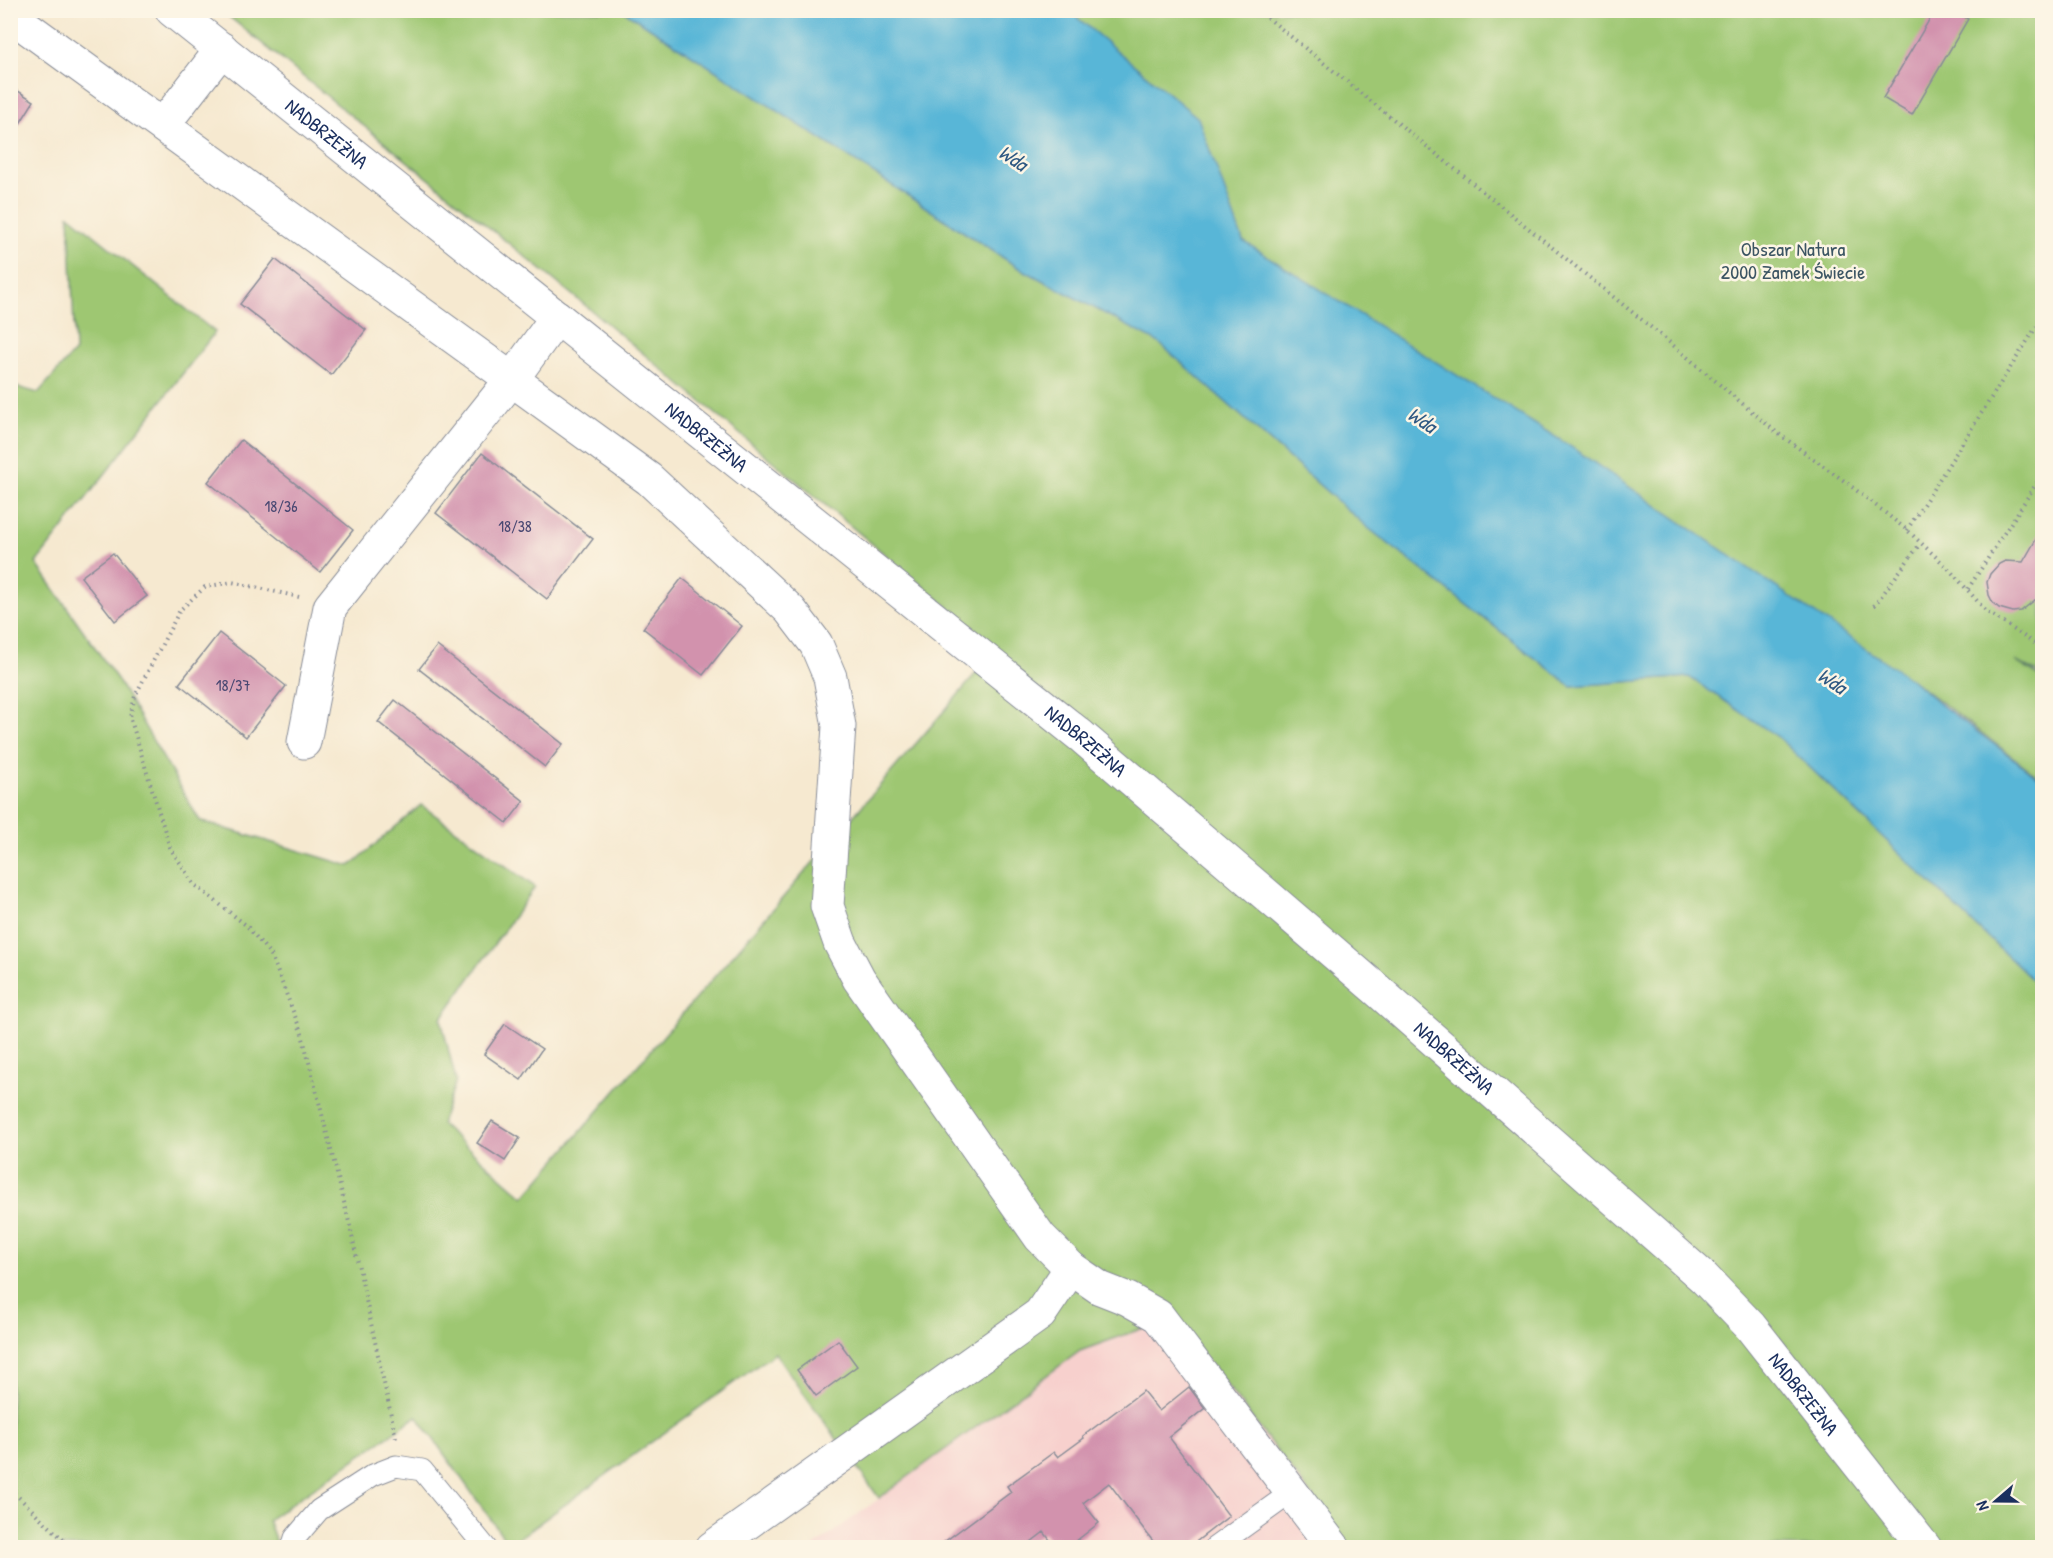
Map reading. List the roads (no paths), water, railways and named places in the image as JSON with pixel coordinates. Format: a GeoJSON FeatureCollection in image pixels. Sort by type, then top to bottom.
{"type":"FeatureCollection","features":[{"type":"Feature","properties":{"kind":"street","name":"NADBRZEŻNA"},"geometry":{"type":"LineString","coordinates":[[172,10],[1081,736],[1385,997],[1669,1246],[1704,1278],[1750,1326],[1925,1548]]}},
{"type":"Feature","properties":{"kind":"street"},"geometry":{"type":"LineString","coordinates":[[10,15],[649,479],[790,610],[816,644],[830,677],[839,726],[827,906],[840,943],[859,980],[1040,1237],[1071,1268],[1100,1288],[1128,1299],[1158,1316],[1334,1548]]}},
{"type":"Feature","properties":{"kind":"street"},"geometry":{"type":"LineString","coordinates":[[163,125],[222,49]]}},
{"type":"Feature","properties":{"kind":"street"},"geometry":{"type":"LineString","coordinates":[[304,742],[330,607],[512,379],[557,317]]}},
{"type":"Feature","properties":{"kind":"street"},"geometry":{"type":"LineString","coordinates":[[712,1548],[1040,1314],[1071,1268]]}},
{"type":"Feature","properties":{"kind":"lane"},"geometry":{"type":"LineString","coordinates":[[292,1548],[295,1538],[319,1509],[373,1475],[396,1466],[422,1470],[486,1548]]}},
{"type":"Feature","properties":{"kind":"lane"},"geometry":{"type":"LineString","coordinates":[[1214,1548],[1292,1492]]}},
{"type":"Feature","properties":{"kind":"water","name":"Wda"},"geometry":{"type":"Polygon","coordinates":[[[624,11],[1069,11],[1198,118],[1243,241],[1565,443],[1912,680],[1944,707],[2042,780],[2042,989],[1778,737],[1689,677],[1571,686],[1367,527],[1158,342],[1016,266],[624,11]]]}},
{"type":"Feature","properties":{"kind":"park label","name":"Obszar Natura 2000 Zamek Świecie"},"geometry":{"type":"Point","coordinates":[1793,260]}}]}
